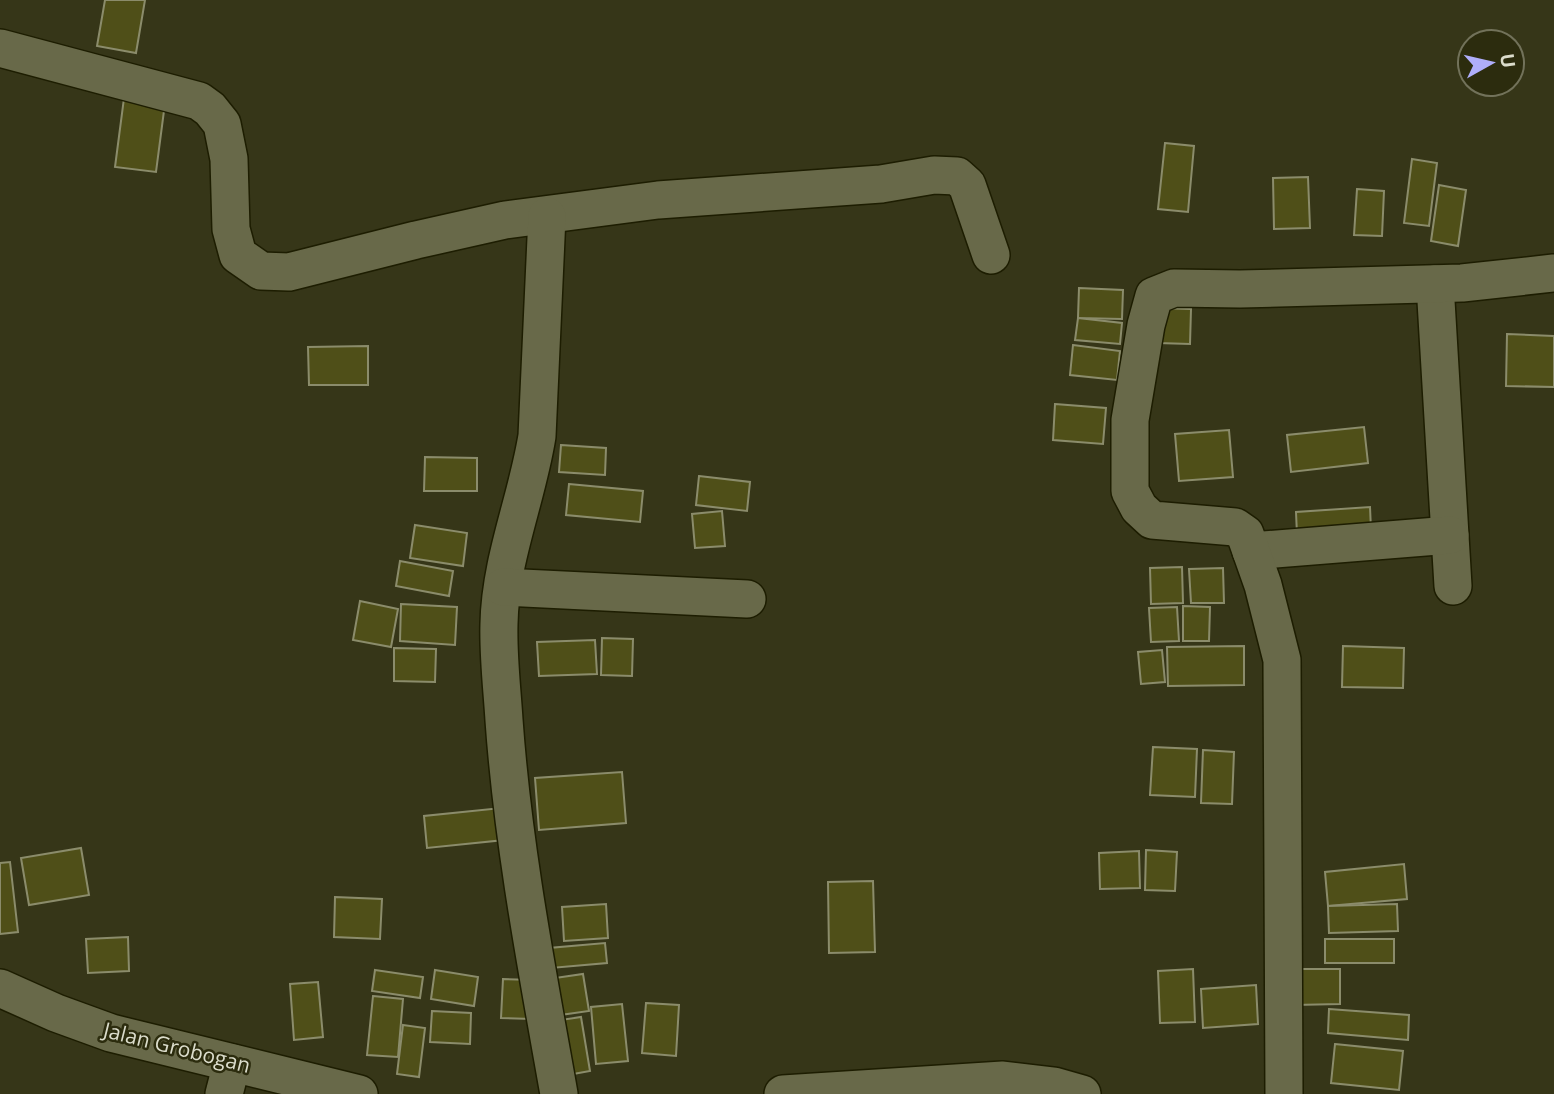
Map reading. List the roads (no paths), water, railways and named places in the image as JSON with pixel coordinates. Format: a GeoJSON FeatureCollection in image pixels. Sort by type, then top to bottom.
{"type":"FeatureCollection","features":[{"type":"Feature","properties":{"kind":"street"},"geometry":{"type":"LineString","coordinates":[[0,48],[199,101],[210,109],[222,124],[229,159],[231,229],[238,255],[261,271],[289,272],[505,220],[658,200],[881,184],[934,175],[957,176],[967,184],[991,255]]}},
{"type":"Feature","properties":{"kind":"street"},"geometry":{"type":"LineString","coordinates":[[547,216],[537,436],[503,587],[499,624],[516,848],[559,1094]]}},
{"type":"Feature","properties":{"kind":"street"},"geometry":{"type":"LineString","coordinates":[[1284,1094],[1282,660],[1263,585],[1245,534],[1235,527],[1152,520],[1139,508],[1130,491],[1130,420],[1146,325],[1154,296],[1174,288],[1462,284],[1554,273]]}},
{"type":"Feature","properties":{"kind":"street"},"geometry":{"type":"LineString","coordinates":[[1435,284],[1454,586]]}},
{"type":"Feature","properties":{"kind":"street"},"geometry":{"type":"LineString","coordinates":[[1251,551],[1450,535]]}},
{"type":"Feature","properties":{"kind":"street"},"geometry":{"type":"LineString","coordinates":[[503,587],[747,599]]}},
{"type":"Feature","properties":{"kind":"street","name":"Jalan Grobogan"},"geometry":{"type":"LineString","coordinates":[[0,988],[55,1013],[228,1078],[359,1094]]}},
{"type":"Feature","properties":{"kind":"street"},"geometry":{"type":"LineString","coordinates":[[783,1094],[902,1090],[1003,1080],[1054,1086],[1083,1094]]}}]}
